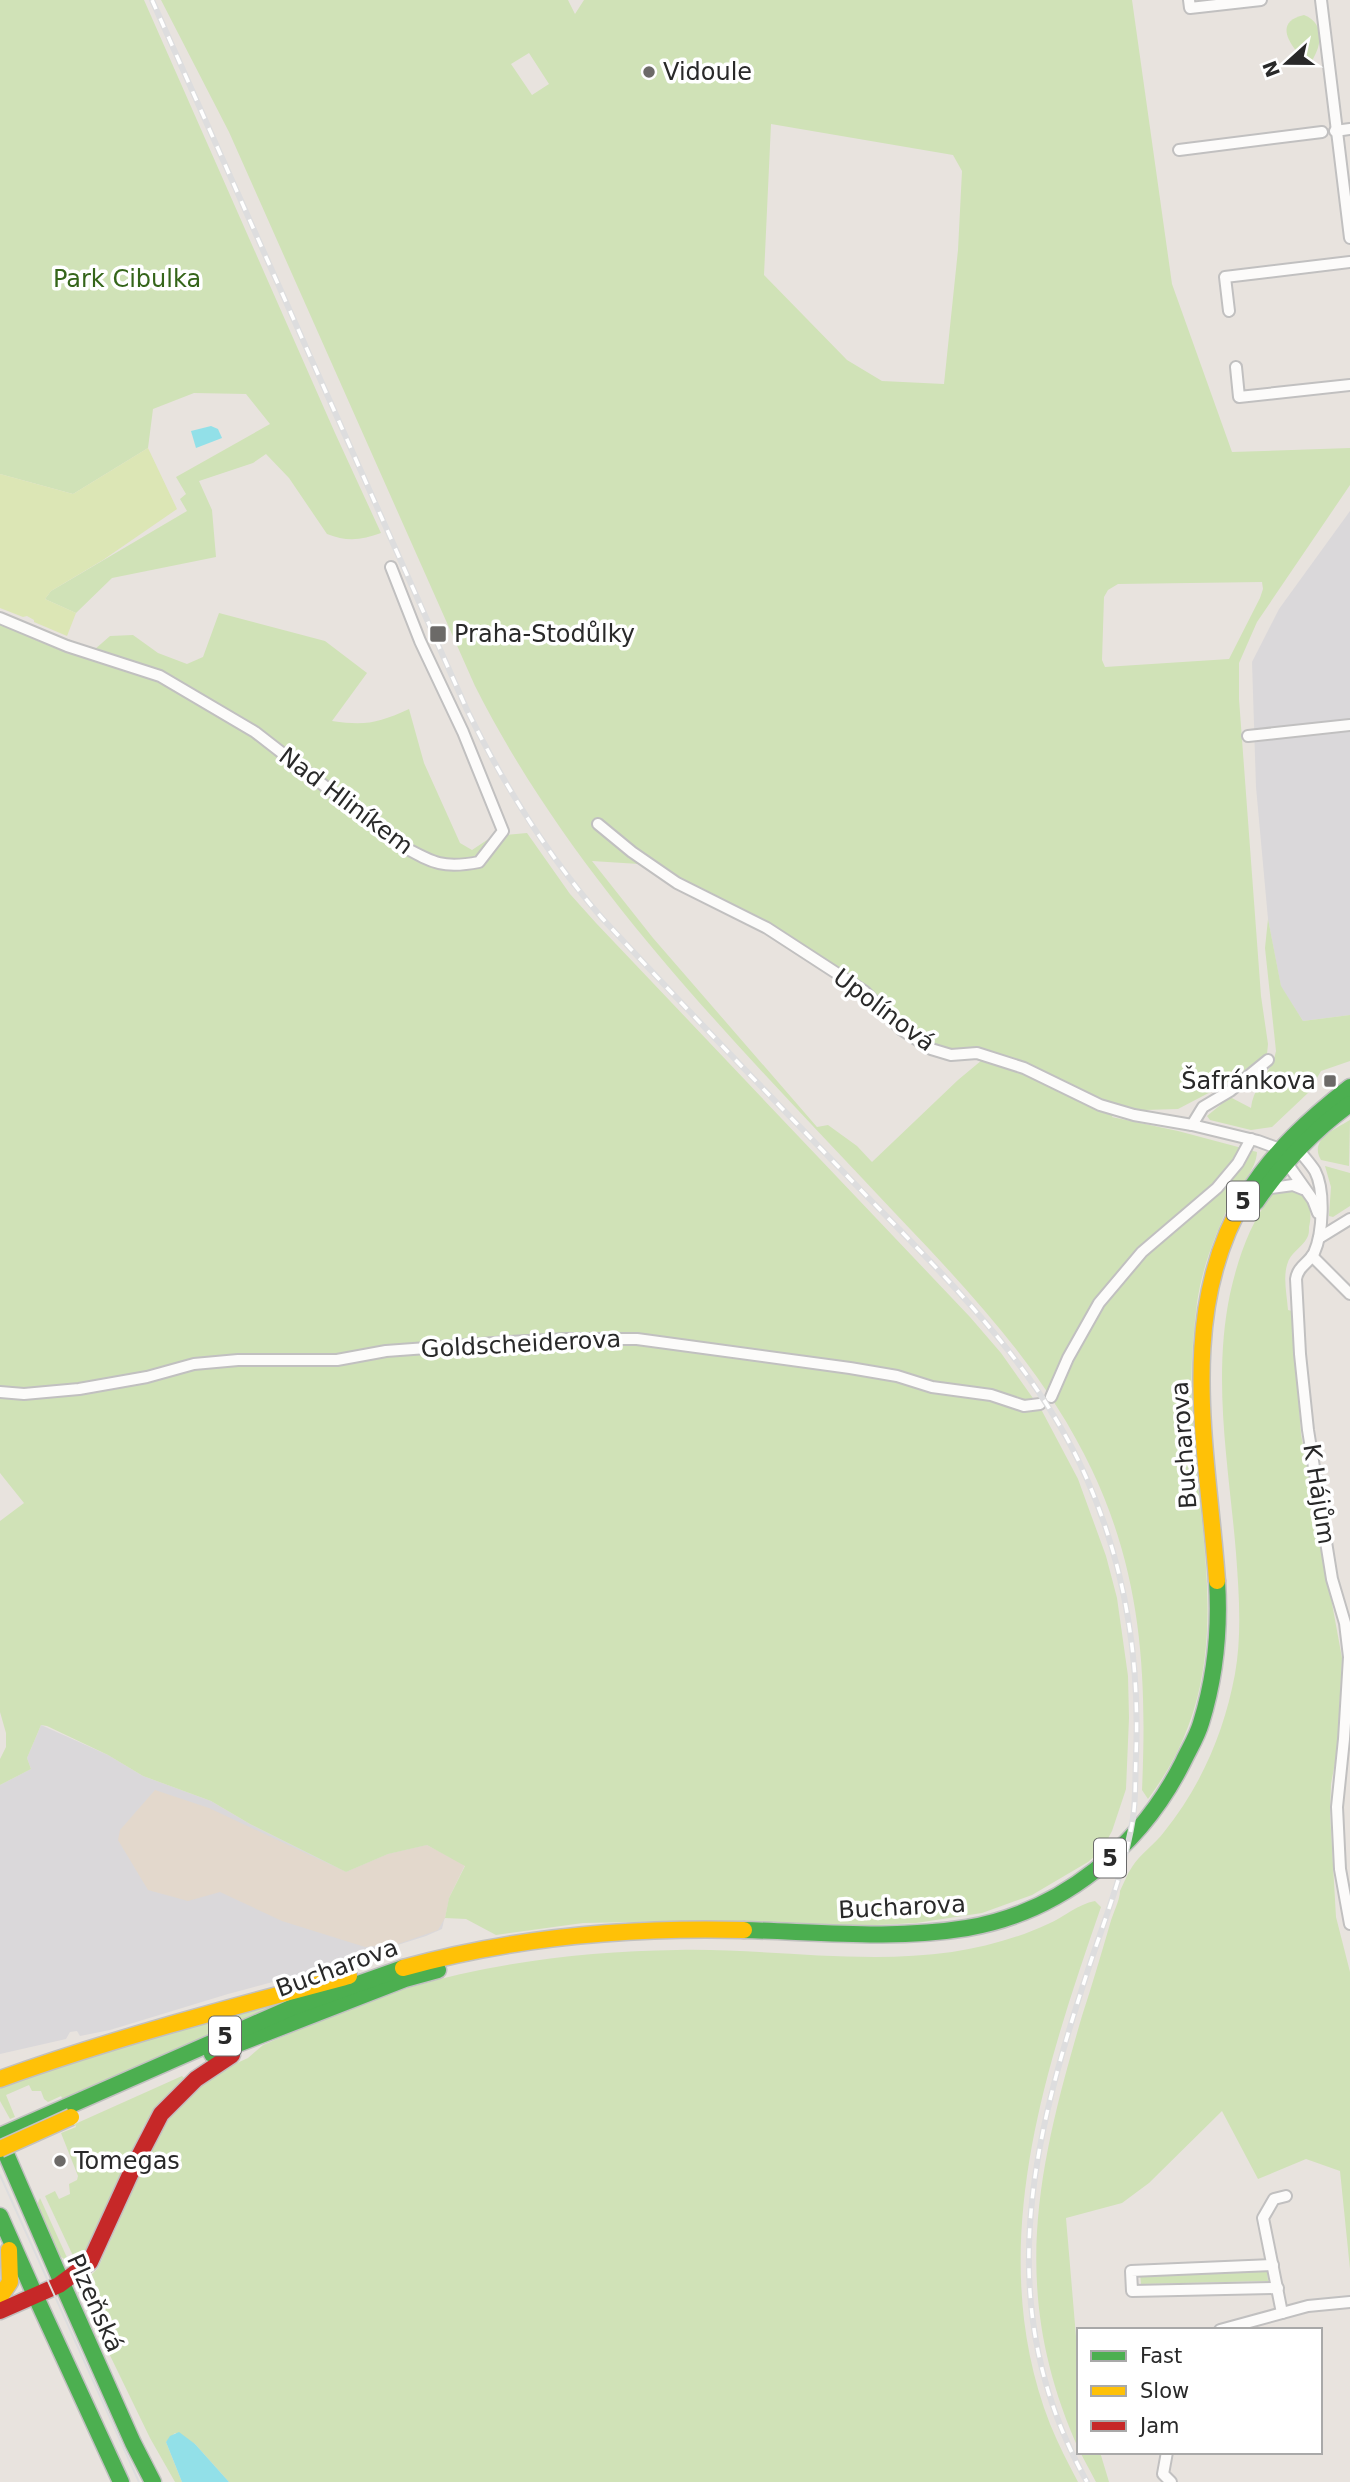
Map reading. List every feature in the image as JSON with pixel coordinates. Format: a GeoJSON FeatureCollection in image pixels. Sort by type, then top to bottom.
{"type":"FeatureCollection","features":[{"type":"Feature","properties":{"kind":"main road","name":"Bucharova"},"geometry":{"type":"LineString","coordinates":[[498,1952],[633,1942],[711,1941],[879,1946],[950,1942],[1006,1930],[1058,1909],[1101,1879],[1137,1849],[1156,1827],[1189,1779],[1214,1723],[1226,1672],[1230,1643],[1230,1592],[1214,1430],[1212,1375],[1215,1331],[1229,1262],[1246,1220],[1282,1156],[1308,1120],[1350,1087]]}},
{"type":"Feature","properties":{"kind":"main road","name":"Bucharova"},"geometry":{"type":"LineString","coordinates":[[69,2111],[241,2028],[387,1971],[459,1960],[570,1935],[653,1929],[880,1935],[950,1931],[1005,1917],[1045,1903],[1074,1886],[1130,1840],[1152,1814],[1187,1759],[1210,1690],[1218,1650],[1219,1622],[1215,1549],[1202,1426],[1201,1367],[1205,1312],[1217,1259],[1252,1186],[1282,1156],[1298,1149],[1323,1124],[1350,1104]]}},
{"type":"Feature","properties":{"kind":"main road","name":"Bucharova"},"geometry":{"type":"LineString","coordinates":[[69,2111],[459,1960]]}},
{"type":"Feature","properties":{"kind":"main road"},"geometry":{"type":"LineString","coordinates":[[0,2079],[45,2063],[309,1985],[387,1971]]}},
{"type":"Feature","properties":{"kind":"main road"},"geometry":{"type":"LineString","coordinates":[[0,2312],[79,2274],[90,2262],[161,2114],[196,2079],[221,2060],[242,2050],[258,2036]]}},
{"type":"Feature","properties":{"kind":"main road"},"geometry":{"type":"LineString","coordinates":[[0,2070],[45,2063]]}},
{"type":"Feature","properties":{"kind":"main road","name":"5"},"geometry":{"type":"LineString","coordinates":[[0,2138],[69,2111]]}},
{"type":"Feature","properties":{"kind":"main road","name":"5"},"geometry":{"type":"LineString","coordinates":[[0,2149],[69,2111]]}},
{"type":"Feature","properties":{"kind":"main road","name":"Plzeňská"},"geometry":{"type":"LineString","coordinates":[[0,2138],[133,2443],[153,2482]]}},
{"type":"Feature","properties":{"kind":"main road"},"geometry":{"type":"LineString","coordinates":[[0,2297],[8,2288],[11,2273],[3,2223]]}},
{"type":"Feature","properties":{"kind":"main road","name":"Plzeňská"},"geometry":{"type":"LineString","coordinates":[[3,2223],[121,2482]]}},
{"type":"Feature","properties":{"kind":"street"},"geometry":{"type":"LineString","coordinates":[[1189,0],[1190,8],[1261,0]]}},
{"type":"Feature","properties":{"kind":"street"},"geometry":{"type":"LineString","coordinates":[[1321,0],[1341,130],[1350,238]]}},
{"type":"Feature","properties":{"kind":"street"},"geometry":{"type":"LineString","coordinates":[[1179,150],[1322,132]]}},
{"type":"Feature","properties":{"kind":"street"},"geometry":{"type":"LineString","coordinates":[[1229,311],[1225,277],[1350,262]]}},
{"type":"Feature","properties":{"kind":"street"},"geometry":{"type":"LineString","coordinates":[[1236,367],[1239,397],[1350,385]]}},
{"type":"Feature","properties":{"kind":"street","name":"Nad Hliníkem"},"geometry":{"type":"LineString","coordinates":[[0,618],[67,646],[160,676],[255,732],[402,846],[425,859],[444,866],[479,862],[503,831],[463,732],[420,641],[391,567]]}},
{"type":"Feature","properties":{"kind":"street"},"geometry":{"type":"LineString","coordinates":[[1248,736],[1350,725]]}},
{"type":"Feature","properties":{"kind":"street","name":"Upolínová"},"geometry":{"type":"LineString","coordinates":[[598,824],[668,878],[768,928],[864,991],[902,1030],[931,1049],[951,1055],[977,1053],[1024,1068],[1100,1105],[1134,1115],[1251,1139],[1282,1156]]}},
{"type":"Feature","properties":{"kind":"street"},"geometry":{"type":"LineString","coordinates":[[1192,1125],[1203,1107],[1230,1091],[1268,1060]]}},
{"type":"Feature","properties":{"kind":"street"},"geometry":{"type":"LineString","coordinates":[[1051,1397],[1068,1358],[1099,1303],[1142,1252],[1217,1188],[1238,1163],[1251,1139]]}},
{"type":"Feature","properties":{"kind":"street","name":"K Hájům"},"geometry":{"type":"LineString","coordinates":[[1298,1149],[1318,1179],[1321,1191],[1319,1238],[1312,1256],[1297,1270],[1296,1279],[1308,1430],[1330,1566],[1347,1623],[1349,1657],[1337,1807],[1340,1869],[1350,1924]]}},
{"type":"Feature","properties":{"kind":"street"},"geometry":{"type":"LineString","coordinates":[[1282,1156],[1313,1200],[1320,1219]]}},
{"type":"Feature","properties":{"kind":"street"},"geometry":{"type":"LineString","coordinates":[[1265,1189],[1293,1185],[1306,1191]]}},
{"type":"Feature","properties":{"kind":"street"},"geometry":{"type":"LineString","coordinates":[[1319,1238],[1350,1219]]}},
{"type":"Feature","properties":{"kind":"street"},"geometry":{"type":"LineString","coordinates":[[1312,1256],[1350,1294]]}},
{"type":"Feature","properties":{"kind":"street","name":"Goldscheiderova"},"geometry":{"type":"LineString","coordinates":[[0,1392],[23,1394],[79,1389],[147,1377],[194,1364],[238,1360],[337,1360],[386,1351],[508,1342],[609,1339],[664,1342],[850,1368],[932,1387],[991,1395],[1024,1406],[1040,1404]]}},
{"type":"Feature","properties":{"kind":"street"},"geometry":{"type":"LineString","coordinates":[[1282,2313],[1263,2218],[1274,2199],[1286,2196]]}},
{"type":"Feature","properties":{"kind":"street"},"geometry":{"type":"LineString","coordinates":[[1273,2265],[1131,2271],[1132,2291],[1278,2288]]}},
{"type":"Feature","properties":{"kind":"street"},"geometry":{"type":"LineString","coordinates":[[1227,2328],[1308,2306],[1350,2302]]}},
{"type":"Feature","properties":{"kind":"street"},"geometry":{"type":"LineString","coordinates":[[1167,2454],[1163,2474],[1171,2482]]}},
{"type":"Feature","properties":{"kind":"shaded area"},"geometry":{"type":"Polygon","coordinates":[[[1350,511],[1350,1015],[1303,1021],[1281,987],[1268,919],[1256,787],[1252,662],[1279,609],[1350,511]]]}},
{"type":"Feature","properties":{"kind":"shaded area"},"geometry":{"type":"Polygon","coordinates":[[[41,1725],[108,1755],[143,1776],[211,1801],[250,1824],[346,1872],[388,1854],[427,1845],[449,1898],[442,1929],[325,1968],[110,2030],[80,2036],[77,2031],[70,2032],[66,2039],[0,2054],[0,1785],[31,1769],[27,1758],[41,1725]]]}},
{"type":"Feature","properties":{"kind":"shaded area"},"geometry":{"type":"Polygon","coordinates":[[[155,1790],[209,1808],[346,1872],[388,1854],[427,1845],[465,1865],[449,1898],[445,1918],[438,1930],[398,1944],[365,1947],[282,1921],[220,1892],[188,1901],[148,1890],[118,1840],[120,1830],[155,1790]]]}},
{"type":"Feature","properties":{"kind":"green space","name":"Park Cibulka"},"geometry":{"type":"Polygon","coordinates":[[[0,0],[144,0],[381,533],[354,539],[327,534],[289,478],[266,454],[253,463],[199,481],[212,510],[216,557],[112,578],[76,613],[45,599],[51,591],[187,511],[180,499],[186,494],[176,477],[270,424],[246,394],[194,393],[153,409],[148,448],[73,494],[0,474],[0,0]]]}},
{"type":"Feature","properties":{"kind":"green space"},"geometry":{"type":"Polygon","coordinates":[[[161,0],[568,0],[575,14],[584,0],[1132,0],[1172,284],[1232,452],[1350,448],[1350,485],[1257,622],[1239,663],[1239,699],[1267,1054],[1222,1086],[1178,1109],[1117,1108],[1112,1117],[1257,1152],[1254,1166],[1230,1203],[1214,1239],[1197,1303],[1191,1392],[1208,1607],[1205,1656],[1196,1704],[1177,1752],[1148,1799],[1142,1790],[1142,1666],[1131,1588],[1109,1509],[1070,1428],[1045,1389],[989,1315],[702,1005],[601,884],[555,821],[513,755],[475,686],[229,132],[161,0]],[[529,53],[511,64],[532,95],[549,84],[529,53]],[[771,124],[764,275],[847,360],[882,381],[944,384],[958,250],[962,171],[953,155],[771,124]],[[1262,582],[1118,584],[1108,590],[1104,597],[1102,660],[1105,667],[1229,659],[1263,589],[1262,582]],[[592,861],[653,938],[817,1127],[828,1125],[857,1146],[872,1162],[982,1060],[952,1060],[855,989],[767,933],[681,892],[639,864],[592,861]]]}},
{"type":"Feature","properties":{"kind":"green space"},"geometry":{"type":"Polygon","coordinates":[[[1304,15],[1316,24],[1320,37],[1317,52],[1309,65],[1292,45],[1287,31],[1288,24],[1304,15]]]}},
{"type":"Feature","properties":{"kind":"green space"},"geometry":{"type":"Polygon","coordinates":[[[148,448],[177,509],[103,560],[51,591],[45,599],[76,613],[67,636],[34,622],[27,616],[0,608],[0,474],[73,494],[148,448]]]}},
{"type":"Feature","properties":{"kind":"green space"},"geometry":{"type":"Polygon","coordinates":[[[219,613],[325,641],[367,673],[332,721],[372,722],[409,709],[424,763],[460,843],[472,850],[493,836],[527,833],[570,894],[596,923],[970,1317],[1001,1353],[1042,1411],[1078,1479],[1106,1556],[1117,1598],[1128,1676],[1126,1789],[1112,1831],[1102,1850],[1088,1862],[1032,1895],[982,1913],[916,1923],[839,1927],[687,1921],[583,1923],[496,1935],[466,1919],[445,1918],[449,1898],[465,1866],[427,1845],[388,1854],[346,1872],[250,1824],[211,1801],[143,1776],[108,1755],[47,1726],[41,1725],[27,1758],[31,1769],[0,1785],[0,1759],[6,1747],[6,1733],[0,1712],[0,1521],[24,1503],[0,1473],[0,1396],[45,1390],[0,1388],[0,624],[38,641],[86,657],[110,636],[133,635],[158,653],[187,664],[203,657],[219,613]]]}},
{"type":"Feature","properties":{"kind":"green space"},"geometry":{"type":"Polygon","coordinates":[[[1268,919],[1281,986],[1303,1021],[1350,1015],[1350,1061],[1321,1071],[1309,1092],[1272,1127],[1251,1130],[1210,1120],[1207,1116],[1230,1097],[1251,1108],[1255,1093],[1274,1059],[1276,1051],[1265,948],[1268,919]]]}},
{"type":"Feature","properties":{"kind":"green space"},"geometry":{"type":"Polygon","coordinates":[[[1350,1120],[1349,1166],[1321,1160],[1318,1146],[1321,1141],[1350,1120]]]}},
{"type":"Feature","properties":{"kind":"green space"},"geometry":{"type":"Polygon","coordinates":[[[1325,1166],[1350,1173],[1350,1206],[1333,1217],[1329,1216],[1331,1187],[1325,1166]]]}},
{"type":"Feature","properties":{"kind":"green space"},"geometry":{"type":"Polygon","coordinates":[[[1294,1190],[1306,1201],[1310,1210],[1308,1237],[1291,1257],[1285,1276],[1288,1310],[1292,1311],[1301,1434],[1342,1658],[1337,1752],[1331,1784],[1330,1813],[1336,1917],[1350,1972],[1350,2269],[1340,2171],[1306,2159],[1258,2179],[1222,2111],[1149,2183],[1122,2203],[1066,2218],[1077,2348],[1077,2445],[1057,2393],[1043,2338],[1037,2286],[1037,2233],[1042,2181],[1066,2073],[1120,1891],[1135,1862],[1164,1832],[1200,1777],[1217,1738],[1230,1696],[1239,1644],[1239,1614],[1224,1424],[1222,1359],[1230,1294],[1241,1254],[1251,1229],[1273,1193],[1294,1190]]]}},
{"type":"Feature","properties":{"kind":"green space"},"geometry":{"type":"Polygon","coordinates":[[[1095,1901],[1101,1907],[1042,2098],[1029,2163],[1022,2228],[1022,2294],[1031,2359],[1050,2424],[1078,2482],[229,2482],[195,2444],[175,2433],[166,2442],[182,2482],[175,2482],[150,2438],[103,2341],[89,2301],[91,2275],[98,2268],[142,2170],[169,2119],[202,2086],[226,2068],[248,2058],[263,2045],[354,2007],[411,1987],[476,1971],[543,1960],[644,1951],[711,1950],[849,1957],[918,1956],[989,1945],[1025,1934],[1095,1901]]]}},
{"type":"Feature","properties":{"kind":"green space"},"geometry":{"type":"Polygon","coordinates":[[[302,1993],[63,2100],[61,2096],[48,2102],[41,2091],[32,2091],[29,2085],[6,2095],[15,2117],[10,2119],[0,2101],[0,2083],[302,1993]]]}},
{"type":"Feature","properties":{"kind":"green space"},"geometry":{"type":"Polygon","coordinates":[[[182,2076],[184,2078],[143,2127],[85,2255],[75,2260],[45,2196],[55,2191],[59,2199],[70,2194],[69,2184],[77,2180],[78,2176],[61,2133],[76,2127],[75,2124],[182,2076]]]}},
{"type":"Feature","properties":{"kind":"green space"},"geometry":{"type":"Polygon","coordinates":[[[40,2198],[69,2262],[58,2255],[36,2207],[40,2198]]]}},
{"type":"Feature","properties":{"kind":"green space"},"geometry":{"type":"Polygon","coordinates":[[[1267,2270],[1268,2281],[1141,2284],[1140,2273],[1267,2270]]]}},
{"type":"Feature","properties":{"kind":"green space"},"geometry":{"type":"Polygon","coordinates":[[[1081,2454],[1101,2454],[1109,2482],[1096,2482],[1081,2454]]]}},
{"type":"Feature","properties":{"kind":"water"},"geometry":{"type":"Polygon","coordinates":[[[211,426],[218,429],[222,438],[196,448],[191,431],[211,426]]]}},
{"type":"Feature","properties":{"kind":"water"},"geometry":{"type":"Polygon","coordinates":[[[179,2432],[195,2444],[229,2482],[182,2482],[166,2442],[170,2436],[179,2432]]]}},
{"type":"Feature","properties":{"kind":"tram line"},"geometry":{"type":"LineString","coordinates":[[0,2175],[139,2482]]}},
{"type":"Feature","properties":{"kind":"railway"},"geometry":{"type":"LineString","coordinates":[[152,0],[467,710],[528,818],[563,869],[602,918],[984,1320],[1040,1395],[1065,1435],[1100,1510],[1120,1578],[1132,1648],[1137,1720],[1134,1810],[1120,1874],[1069,2030],[1051,2096],[1038,2160],[1030,2224],[1030,2288],[1038,2352],[1057,2417],[1087,2482]]}},
{"type":"Feature","properties":{"kind":"traffic: fast"},"geometry":{"type":"LineString","coordinates":[[1246,1196],[1268,1165],[1293,1137],[1350,1087]]}},
{"type":"Feature","properties":{"kind":"traffic: fast"},"geometry":{"type":"LineString","coordinates":[[1256,1202],[1298,1149],[1350,1104]]}},
{"type":"Feature","properties":{"kind":"traffic: fast"},"geometry":{"type":"LineString","coordinates":[[744,1930],[911,1934],[967,1928],[1002,1920],[1035,1907],[1066,1891],[1095,1870],[1145,1821],[1166,1793],[1197,1733],[1206,1706],[1215,1653],[1217,1581]]}},
{"type":"Feature","properties":{"kind":"traffic: fast"},"geometry":{"type":"LineString","coordinates":[[0,2136],[293,2007],[403,1968]]}},
{"type":"Feature","properties":{"kind":"traffic: fast"},"geometry":{"type":"LineString","coordinates":[[212,2054],[405,1979],[438,1970]]}},
{"type":"Feature","properties":{"kind":"traffic: fast"},"geometry":{"type":"LineString","coordinates":[[0,2140],[62,2283]]}},
{"type":"Feature","properties":{"kind":"traffic: fast"},"geometry":{"type":"LineString","coordinates":[[0,2216],[35,2295]]}},
{"type":"Feature","properties":{"kind":"traffic: fast"},"geometry":{"type":"LineString","coordinates":[[62,2283],[153,2482]]}},
{"type":"Feature","properties":{"kind":"traffic: fast"},"geometry":{"type":"LineString","coordinates":[[35,2295],[121,2482]]}},
{"type":"Feature","properties":{"kind":"traffic: slow"},"geometry":{"type":"LineString","coordinates":[[1217,1581],[1204,1434],[1203,1335],[1210,1288],[1224,1241],[1246,1196]]}},
{"type":"Feature","properties":{"kind":"traffic: slow"},"geometry":{"type":"LineString","coordinates":[[403,1968],[487,1949],[572,1936],[658,1930],[744,1930]]}},
{"type":"Feature","properties":{"kind":"traffic: slow"},"geometry":{"type":"LineString","coordinates":[[0,2079],[217,2011],[349,1976]]}},
{"type":"Feature","properties":{"kind":"traffic: slow"},"geometry":{"type":"LineString","coordinates":[[0,2149],[71,2117]]}},
{"type":"Feature","properties":{"kind":"traffic: slow"},"geometry":{"type":"LineString","coordinates":[[0,2297],[10,2282],[9,2250]]}},
{"type":"Feature","properties":{"kind":"traffic: jam"},"geometry":{"type":"LineString","coordinates":[[0,2311],[59,2285],[90,2262],[161,2114],[196,2079],[232,2055]]}},
{"type":"Feature","properties":{"kind":"place","name":"Vidoule"},"geometry":{"type":"Point","coordinates":[649,72]}},
{"type":"Feature","properties":{"kind":"place","name":"Praha-Stodůlky"},"geometry":{"type":"Point","coordinates":[438,634]}},
{"type":"Feature","properties":{"kind":"place","name":"Šafránkova"},"geometry":{"type":"Point","coordinates":[1330,1081]}},
{"type":"Feature","properties":{"kind":"place","name":"Tomegas"},"geometry":{"type":"Point","coordinates":[60,2161]}}]}
